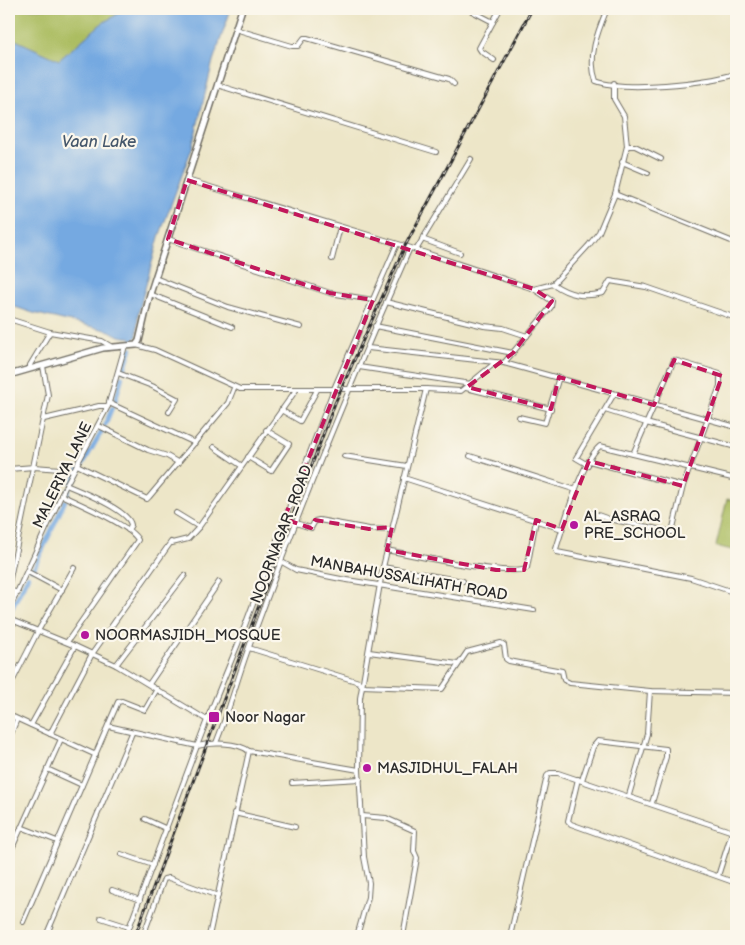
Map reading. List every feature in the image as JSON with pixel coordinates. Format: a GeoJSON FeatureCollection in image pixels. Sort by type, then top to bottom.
{"type":"FeatureCollection","features":[{"type":"Feature","properties":{"kind":"street"},"geometry":{"type":"LineString","coordinates":[[136,345],[143,328],[155,278],[242,9]]}},
{"type":"Feature","properties":{"kind":"street"},"geometry":{"type":"LineString","coordinates":[[468,9],[493,22]]}},
{"type":"Feature","properties":{"kind":"street"},"geometry":{"type":"LineString","coordinates":[[494,60],[479,48],[500,9]]}},
{"type":"Feature","properties":{"kind":"street"},"geometry":{"type":"LineString","coordinates":[[607,9],[595,37],[594,75],[596,81],[663,85],[736,74]]}},
{"type":"Feature","properties":{"kind":"street"},"geometry":{"type":"LineString","coordinates":[[235,29],[292,46],[298,46],[304,38],[308,38],[450,79],[454,84]]}},
{"type":"Feature","properties":{"kind":"street"},"geometry":{"type":"LineString","coordinates":[[534,289],[554,284],[599,232],[616,194],[627,146],[624,116],[614,99],[614,83]]}},
{"type":"Feature","properties":{"kind":"street"},"geometry":{"type":"LineString","coordinates":[[217,85],[436,152]]}},
{"type":"Feature","properties":{"kind":"street"},"geometry":{"type":"LineString","coordinates":[[627,146],[635,146],[662,159]]}},
{"type":"Feature","properties":{"kind":"street"},"geometry":{"type":"LineString","coordinates":[[416,250],[471,159]]}},
{"type":"Feature","properties":{"kind":"street"},"geometry":{"type":"LineString","coordinates":[[622,162],[648,174]]}},
{"type":"Feature","properties":{"kind":"street"},"geometry":{"type":"LineString","coordinates":[[187,180],[398,244],[534,289],[552,301],[551,306],[504,363]]}},
{"type":"Feature","properties":{"kind":"street"},"geometry":{"type":"LineString","coordinates":[[616,194],[736,244]]}},
{"type":"Feature","properties":{"kind":"street"},"geometry":{"type":"LineString","coordinates":[[332,259],[340,227]]}},
{"type":"Feature","properties":{"kind":"street"},"geometry":{"type":"LineString","coordinates":[[168,239],[330,293],[373,300]]}},
{"type":"Feature","properties":{"kind":"street"},"geometry":{"type":"LineString","coordinates":[[422,239],[460,253]]}},
{"type":"Feature","properties":{"kind":"street"},"geometry":{"type":"LineString","coordinates":[[126,936],[333,391],[398,244]]}},
{"type":"Feature","properties":{"kind":"street"},"geometry":{"type":"LineString","coordinates":[[440,258],[444,247]]}},
{"type":"Feature","properties":{"kind":"street","name":"NOORNAGAR_ROAD"},"geometry":{"type":"LineString","coordinates":[[216,743],[249,648],[348,390],[368,348],[375,326],[410,248]]}},
{"type":"Feature","properties":{"kind":"street"},"geometry":{"type":"LineString","coordinates":[[155,278],[228,307],[302,327]]}},
{"type":"Feature","properties":{"kind":"street"},"geometry":{"type":"LineString","coordinates":[[554,284],[573,294],[591,296],[602,293],[610,281],[646,288],[736,318]]}},
{"type":"Feature","properties":{"kind":"street"},"geometry":{"type":"LineString","coordinates":[[150,294],[232,327]]}},
{"type":"Feature","properties":{"kind":"street"},"geometry":{"type":"LineString","coordinates":[[386,302],[484,326],[503,328],[527,336]]}},
{"type":"Feature","properties":{"kind":"street"},"geometry":{"type":"LineString","coordinates":[[9,326],[11,320],[50,332],[102,341],[112,347]]}},
{"type":"Feature","properties":{"kind":"street"},"geometry":{"type":"LineString","coordinates":[[375,326],[513,353]]}},
{"type":"Feature","properties":{"kind":"street"},"geometry":{"type":"LineString","coordinates":[[30,370],[30,365],[50,332]]}},
{"type":"Feature","properties":{"kind":"street"},"geometry":{"type":"LineString","coordinates":[[9,376],[112,347],[136,345],[155,350],[234,388],[333,391],[426,388],[455,391],[466,388],[496,362]]}},
{"type":"Feature","properties":{"kind":"street","name":"MALERIYA LANE"},"geometry":{"type":"LineString","coordinates":[[9,610],[28,572],[66,484],[99,426],[108,405],[125,346]]}},
{"type":"Feature","properties":{"kind":"street"},"geometry":{"type":"LineString","coordinates":[[368,348],[504,363],[559,376],[614,394],[736,428]]}},
{"type":"Feature","properties":{"kind":"street"},"geometry":{"type":"LineString","coordinates":[[592,513],[609,519],[672,532],[683,486],[699,438],[708,420],[722,376],[675,359],[662,383],[632,454]]}},
{"type":"Feature","properties":{"kind":"street"},"geometry":{"type":"LineString","coordinates":[[9,583],[48,395],[43,366]]}},
{"type":"Feature","properties":{"kind":"street"},"geometry":{"type":"LineString","coordinates":[[359,368],[471,384]]}},
{"type":"Feature","properties":{"kind":"street"},"geometry":{"type":"LineString","coordinates":[[118,373],[152,386],[177,399],[169,412]]}},
{"type":"Feature","properties":{"kind":"street"},"geometry":{"type":"LineString","coordinates":[[519,417],[545,423],[559,376]]}},
{"type":"Feature","properties":{"kind":"street"},"geometry":{"type":"LineString","coordinates":[[9,382],[9,392]]}},
{"type":"Feature","properties":{"kind":"street"},"geometry":{"type":"LineString","coordinates":[[77,465],[147,499],[228,403],[234,388]]}},
{"type":"Feature","properties":{"kind":"street"},"geometry":{"type":"LineString","coordinates":[[357,936],[368,897],[369,883],[364,857],[359,770],[358,722],[362,686],[383,567],[426,388]]}},
{"type":"Feature","properties":{"kind":"street"},"geometry":{"type":"LineString","coordinates":[[466,388],[551,408]]}},
{"type":"Feature","properties":{"kind":"street"},"geometry":{"type":"LineString","coordinates":[[50,734],[92,654],[172,542],[188,539],[198,527],[296,390]]}},
{"type":"Feature","properties":{"kind":"street"},"geometry":{"type":"LineString","coordinates":[[281,410],[300,421],[317,390]]}},
{"type":"Feature","properties":{"kind":"street"},"geometry":{"type":"LineString","coordinates":[[614,394],[576,458],[588,463],[683,486]]}},
{"type":"Feature","properties":{"kind":"street"},"geometry":{"type":"LineString","coordinates":[[44,419],[108,405],[196,443]]}},
{"type":"Feature","properties":{"kind":"street"},"geometry":{"type":"LineString","coordinates":[[605,410],[736,447]]}},
{"type":"Feature","properties":{"kind":"street"},"geometry":{"type":"LineString","coordinates":[[99,426],[148,450],[168,456],[179,463]]}},
{"type":"Feature","properties":{"kind":"street"},"geometry":{"type":"LineString","coordinates":[[248,457],[271,471],[289,444],[266,430]]}},
{"type":"Feature","properties":{"kind":"street"},"geometry":{"type":"LineString","coordinates":[[736,479],[600,446],[588,463],[576,490],[562,529],[557,552],[692,578],[736,593]]}},
{"type":"Feature","properties":{"kind":"street"},"geometry":{"type":"LineString","coordinates":[[214,447],[242,466]]}},
{"type":"Feature","properties":{"kind":"street"},"geometry":{"type":"LineString","coordinates":[[344,456],[406,466]]}},
{"type":"Feature","properties":{"kind":"street"},"geometry":{"type":"LineString","coordinates":[[470,456],[576,490]]}},
{"type":"Feature","properties":{"kind":"street"},"geometry":{"type":"LineString","coordinates":[[9,469],[34,467],[73,470]]}},
{"type":"Feature","properties":{"kind":"street"},"geometry":{"type":"LineString","coordinates":[[404,478],[562,529]]}},
{"type":"Feature","properties":{"kind":"street"},"geometry":{"type":"LineString","coordinates":[[66,484],[94,497],[128,518],[131,525],[128,530]]}},
{"type":"Feature","properties":{"kind":"street"},"geometry":{"type":"LineString","coordinates":[[61,495],[94,510],[128,530],[138,540],[67,642]]}},
{"type":"Feature","properties":{"kind":"street"},"geometry":{"type":"LineString","coordinates":[[176,513],[198,527]]}},
{"type":"Feature","properties":{"kind":"street"},"geometry":{"type":"LineString","coordinates":[[284,519],[311,528],[315,521],[319,520],[391,530]]}},
{"type":"Feature","properties":{"kind":"street"},"geometry":{"type":"LineString","coordinates":[[387,550],[496,570],[521,571],[527,568],[536,520]]}},
{"type":"Feature","properties":{"kind":"street","name":"MANBAHUSSALIHATH ROAD"},"geometry":{"type":"LineString","coordinates":[[282,562],[296,570],[534,610]]}},
{"type":"Feature","properties":{"kind":"street"},"geometry":{"type":"LineString","coordinates":[[383,567],[463,581]]}},
{"type":"Feature","properties":{"kind":"street"},"geometry":{"type":"LineString","coordinates":[[9,688],[38,631],[74,568]]}},
{"type":"Feature","properties":{"kind":"street"},"geometry":{"type":"LineString","coordinates":[[28,572],[62,590]]}},
{"type":"Feature","properties":{"kind":"street"},"geometry":{"type":"LineString","coordinates":[[116,665],[185,575]]}},
{"type":"Feature","properties":{"kind":"street"},"geometry":{"type":"LineString","coordinates":[[148,684],[218,582]]}},
{"type":"Feature","properties":{"kind":"street"},"geometry":{"type":"LineString","coordinates":[[9,590],[18,593]]}},
{"type":"Feature","properties":{"kind":"street"},"geometry":{"type":"LineString","coordinates":[[9,619],[67,642],[116,665],[207,720]]}},
{"type":"Feature","properties":{"kind":"street"},"geometry":{"type":"LineString","coordinates":[[249,648],[359,682],[362,686],[442,689],[467,652],[501,643],[504,645],[506,659],[509,661],[562,671],[564,680],[570,683],[650,691],[736,693]]}},
{"type":"Feature","properties":{"kind":"street"},"geometry":{"type":"LineString","coordinates":[[31,725],[75,646]]}},
{"type":"Feature","properties":{"kind":"street"},"geometry":{"type":"LineString","coordinates":[[369,652],[458,664]]}},
{"type":"Feature","properties":{"kind":"street"},"geometry":{"type":"LineString","coordinates":[[23,922],[119,702],[122,701],[145,710],[157,689]]}},
{"type":"Feature","properties":{"kind":"street"},"geometry":{"type":"LineString","coordinates":[[629,795],[644,746],[650,691]]}},
{"type":"Feature","properties":{"kind":"street"},"geometry":{"type":"LineString","coordinates":[[9,715],[96,755]]}},
{"type":"Feature","properties":{"kind":"street"},"geometry":{"type":"LineString","coordinates":[[9,739],[17,719]]}},
{"type":"Feature","properties":{"kind":"street"},"geometry":{"type":"LineString","coordinates":[[108,726],[132,733],[197,746],[207,743],[241,745],[249,751],[359,770]]}},
{"type":"Feature","properties":{"kind":"street"},"geometry":{"type":"LineString","coordinates":[[46,936],[132,733]]}},
{"type":"Feature","properties":{"kind":"street"},"geometry":{"type":"LineString","coordinates":[[9,855],[61,739]]}},
{"type":"Feature","properties":{"kind":"street"},"geometry":{"type":"LineString","coordinates":[[652,803],[667,750],[598,741],[595,743],[580,780],[568,821],[571,824],[736,882]]}},
{"type":"Feature","properties":{"kind":"street"},"geometry":{"type":"LineString","coordinates":[[209,936],[249,751]]}},
{"type":"Feature","properties":{"kind":"street"},"geometry":{"type":"LineString","coordinates":[[47,769],[82,785]]}},
{"type":"Feature","properties":{"kind":"street"},"geometry":{"type":"LineString","coordinates":[[510,936],[547,776],[550,773],[558,773],[629,795],[734,832],[718,876]]}},
{"type":"Feature","properties":{"kind":"street"},"geometry":{"type":"LineString","coordinates":[[292,783],[360,779]]}},
{"type":"Feature","properties":{"kind":"street"},"geometry":{"type":"LineString","coordinates":[[234,814],[295,827]]}},
{"type":"Feature","properties":{"kind":"street"},"geometry":{"type":"LineString","coordinates":[[362,816],[386,818],[415,831],[414,851],[417,858],[403,936]]}},
{"type":"Feature","properties":{"kind":"street"},"geometry":{"type":"LineString","coordinates":[[144,819],[167,829]]}},
{"type":"Feature","properties":{"kind":"street"},"geometry":{"type":"LineString","coordinates":[[21,827],[57,841]]}},
{"type":"Feature","properties":{"kind":"street"},"geometry":{"type":"LineString","coordinates":[[121,854],[153,865]]}},
{"type":"Feature","properties":{"kind":"street"},"geometry":{"type":"LineString","coordinates":[[143,936],[164,880],[169,878],[218,896]]}},
{"type":"Feature","properties":{"kind":"street"},"geometry":{"type":"LineString","coordinates":[[112,890],[140,900]]}},
{"type":"Feature","properties":{"kind":"street"},"geometry":{"type":"LineString","coordinates":[[101,918],[129,927]]}},
{"type":"Feature","properties":{"kind":"highlighted area"},"geometry":{"type":"Polygon","coordinates":[[[187,180],[534,289],[552,301],[513,353],[467,387],[551,409],[559,377],[654,405],[674,360],[722,376],[683,486],[589,461],[562,529],[536,520],[524,570],[496,570],[387,550],[392,527],[369,529],[315,520],[311,528],[284,519],[373,300],[330,293],[168,239],[187,180]]]}},
{"type":"Feature","properties":{"kind":"green space"},"geometry":{"type":"Polygon","coordinates":[[[9,9],[126,9],[101,24],[59,60],[9,37],[9,9]]]}},
{"type":"Feature","properties":{"kind":"green space"},"geometry":{"type":"Polygon","coordinates":[[[727,499],[736,501],[736,551],[716,546],[727,499]]]}},
{"type":"Feature","properties":{"kind":"water","name":"Vaan Lake"},"geometry":{"type":"Polygon","coordinates":[[[126,9],[231,9],[213,61],[192,148],[159,237],[138,314],[137,337],[123,337],[110,331],[33,313],[9,305],[9,37],[59,60],[101,24],[126,9]]]}},
{"type":"Feature","properties":{"kind":"waterway"},"geometry":{"type":"LineString","coordinates":[[132,341],[133,337]]}},
{"type":"Feature","properties":{"kind":"waterway"},"geometry":{"type":"LineString","coordinates":[[124,370],[131,349]]}},
{"type":"Feature","properties":{"kind":"waterway"},"geometry":{"type":"LineString","coordinates":[[115,402],[122,377]]}},
{"type":"Feature","properties":{"kind":"waterway"},"geometry":{"type":"LineString","coordinates":[[105,425],[112,408]]}},
{"type":"Feature","properties":{"kind":"waterway"},"geometry":{"type":"LineString","coordinates":[[83,464],[102,431]]}},
{"type":"Feature","properties":{"kind":"waterway"},"geometry":{"type":"LineString","coordinates":[[72,484],[79,470]]}},
{"type":"Feature","properties":{"kind":"waterway"},"geometry":{"type":"LineString","coordinates":[[67,495],[69,490]]}},
{"type":"Feature","properties":{"kind":"waterway"},"geometry":{"type":"LineString","coordinates":[[31,569],[34,568],[65,501]]}},
{"type":"Feature","properties":{"kind":"waterway"},"geometry":{"type":"LineString","coordinates":[[9,614],[28,576]]}},
{"type":"Feature","properties":{"kind":"railway"},"geometry":{"type":"LineString","coordinates":[[135,936],[335,403],[405,246],[532,9]]}},
{"type":"Feature","properties":{"kind":"place","name":"AL_ASRAQ PRE_SCHOOL"},"geometry":{"type":"Point","coordinates":[574,525]}},
{"type":"Feature","properties":{"kind":"place","name":"NOORMASJIDH_MOSQUE"},"geometry":{"type":"Point","coordinates":[85,635]}},
{"type":"Feature","properties":{"kind":"place","name":"Noor Nagar"},"geometry":{"type":"Point","coordinates":[214,717]}},
{"type":"Feature","properties":{"kind":"place","name":"MASJIDHUL_FALAH"},"geometry":{"type":"Point","coordinates":[367,768]}}]}
